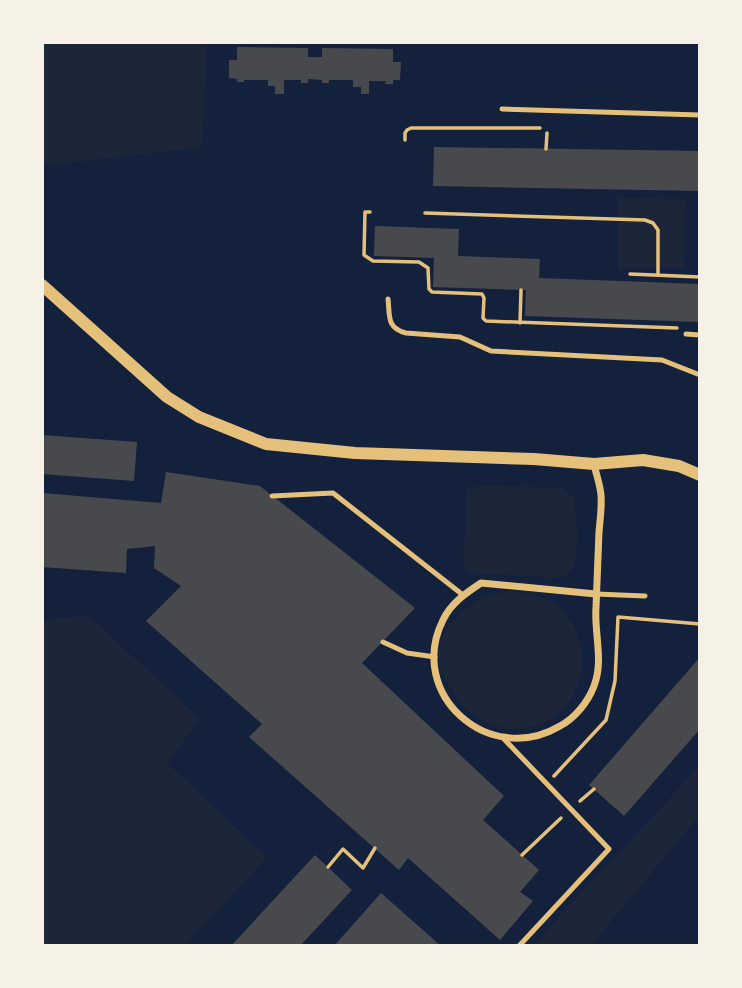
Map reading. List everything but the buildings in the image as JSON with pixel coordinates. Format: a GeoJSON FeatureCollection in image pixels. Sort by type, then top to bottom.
{"type":"FeatureCollection","features":[{"type":"Feature","properties":{"kind":"street"},"geometry":{"type":"LineString","coordinates":[[42,285],[167,397],[199,417],[266,444],[355,453],[534,459],[594,464],[643,460],[679,466],[700,475]]}},
{"type":"Feature","properties":{"kind":"street"},"geometry":{"type":"LineString","coordinates":[[594,464],[601,496],[595,618],[599,664],[594,686],[583,706],[568,722],[548,733],[527,739],[504,738],[482,732],[460,717],[444,696],[435,671],[435,644],[443,619],[463,595],[481,583],[596,594]]}},
{"type":"Feature","properties":{"kind":"lane"},"geometry":{"type":"LineString","coordinates":[[502,109],[700,115]]}},
{"type":"Feature","properties":{"kind":"lane"},"geometry":{"type":"LineString","coordinates":[[388,299],[390,323],[398,331],[405,333],[460,337],[491,351],[656,359],[700,375]]}},
{"type":"Feature","properties":{"kind":"lane"},"geometry":{"type":"LineString","coordinates":[[686,331],[700,335]]}},
{"type":"Feature","properties":{"kind":"lane"},"geometry":{"type":"LineString","coordinates":[[272,496],[333,493],[463,595]]}},
{"type":"Feature","properties":{"kind":"lane"},"geometry":{"type":"LineString","coordinates":[[596,594],[645,596]]}},
{"type":"Feature","properties":{"kind":"lane"},"geometry":{"type":"LineString","coordinates":[[383,642],[407,653],[435,657]]}},
{"type":"Feature","properties":{"kind":"lane"},"geometry":{"type":"LineString","coordinates":[[504,738],[609,849],[519,946]]}},
{"type":"Feature","properties":{"kind":"path"},"geometry":{"type":"LineString","coordinates":[[405,140],[405,133],[411,128],[540,128]]}},
{"type":"Feature","properties":{"kind":"path"},"geometry":{"type":"LineString","coordinates":[[547,133],[547,149]]}},
{"type":"Feature","properties":{"kind":"path"},"geometry":{"type":"LineString","coordinates":[[370,212],[365,212],[365,255],[373,261],[405,259],[425,264],[428,268],[429,289],[432,292],[482,294],[483,318],[486,321],[686,331]]}},
{"type":"Feature","properties":{"kind":"path"},"geometry":{"type":"LineString","coordinates":[[425,213],[645,220],[653,223],[658,230],[658,275]]}},
{"type":"Feature","properties":{"kind":"path"},"geometry":{"type":"LineString","coordinates":[[630,274],[700,277]]}},
{"type":"Feature","properties":{"kind":"path"},"geometry":{"type":"LineString","coordinates":[[520,323],[521,290]]}},
{"type":"Feature","properties":{"kind":"path"},"geometry":{"type":"LineString","coordinates":[[547,784],[606,720],[615,681],[618,617],[700,624]]}},
{"type":"Feature","properties":{"kind":"path"},"geometry":{"type":"LineString","coordinates":[[573,808],[594,789]]}},
{"type":"Feature","properties":{"kind":"path"},"geometry":{"type":"LineString","coordinates":[[522,855],[563,817]]}},
{"type":"Feature","properties":{"kind":"path"},"geometry":{"type":"LineString","coordinates":[[328,867],[343,849],[363,868],[375,848]]}},
{"type":"Feature","properties":{"kind":"shaded area"},"geometry":{"type":"Polygon","coordinates":[[[42,42],[207,42],[202,147],[42,166],[42,42]]]}},
{"type":"Feature","properties":{"kind":"shaded area"},"geometry":{"type":"Polygon","coordinates":[[[618,198],[685,199],[684,268],[618,268],[618,198]]]}},
{"type":"Feature","properties":{"kind":"shaded area"},"geometry":{"type":"Polygon","coordinates":[[[479,485],[562,488],[574,498],[577,547],[573,566],[568,573],[559,578],[469,573],[463,566],[467,489],[479,485]]]}},
{"type":"Feature","properties":{"kind":"shaded area"},"geometry":{"type":"Polygon","coordinates":[[[510,591],[526,593],[551,602],[567,616],[577,633],[582,652],[581,672],[565,707],[550,719],[516,729],[493,725],[466,709],[444,677],[438,657],[444,634],[469,606],[492,594],[510,591]]]}},
{"type":"Feature","properties":{"kind":"shaded area"},"geometry":{"type":"Polygon","coordinates":[[[88,615],[200,719],[167,763],[267,857],[184,946],[42,946],[42,623],[88,615]]]}},
{"type":"Feature","properties":{"kind":"shaded area"},"geometry":{"type":"Polygon","coordinates":[[[700,766],[700,815],[590,946],[535,946],[564,911],[700,766]]]}}]}
